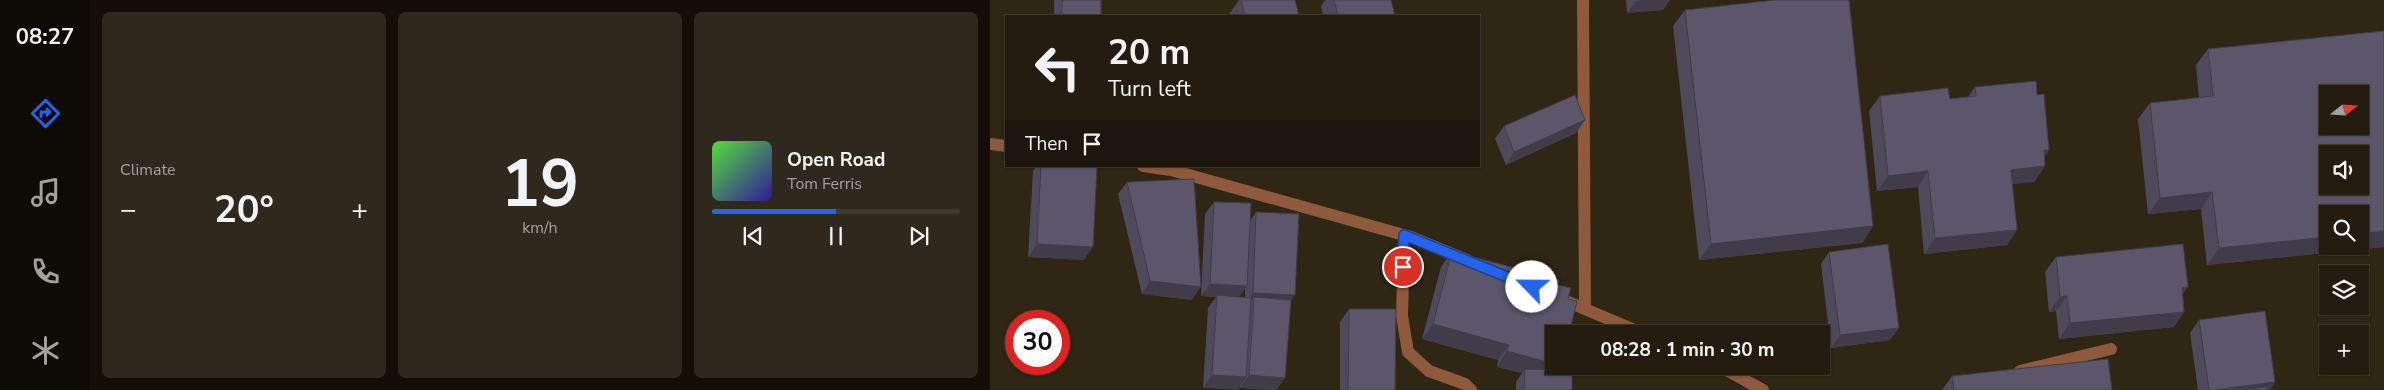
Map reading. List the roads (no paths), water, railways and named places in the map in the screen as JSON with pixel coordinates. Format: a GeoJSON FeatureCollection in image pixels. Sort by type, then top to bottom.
{"type":"FeatureCollection","features":[{"type":"Feature","properties":{"kind":"street"},"geometry":{"type":"LineString","coordinates":[[1583,0],[1585,309]]}},
{"type":"Feature","properties":{"kind":"street"},"geometry":{"type":"LineString","coordinates":[[990,144],[1005,146]]}},
{"type":"Feature","properties":{"kind":"street"},"geometry":{"type":"LineString","coordinates":[[1150,167],[1171,170],[1404,235],[1475,263]]}},
{"type":"Feature","properties":{"kind":"street"},"geometry":{"type":"LineString","coordinates":[[1404,235],[1402,316],[1408,352],[1429,370],[1465,384],[1471,390]]}},
{"type":"Feature","properties":{"kind":"street"},"geometry":{"type":"LineString","coordinates":[[1548,294],[1623,325]]}},
{"type":"Feature","properties":{"kind":"street"},"geometry":{"type":"LineString","coordinates":[[2006,374],[2111,349]]}},
{"type":"Feature","properties":{"kind":"street"},"geometry":{"type":"LineString","coordinates":[[1735,375],[1763,390]]}}]}
